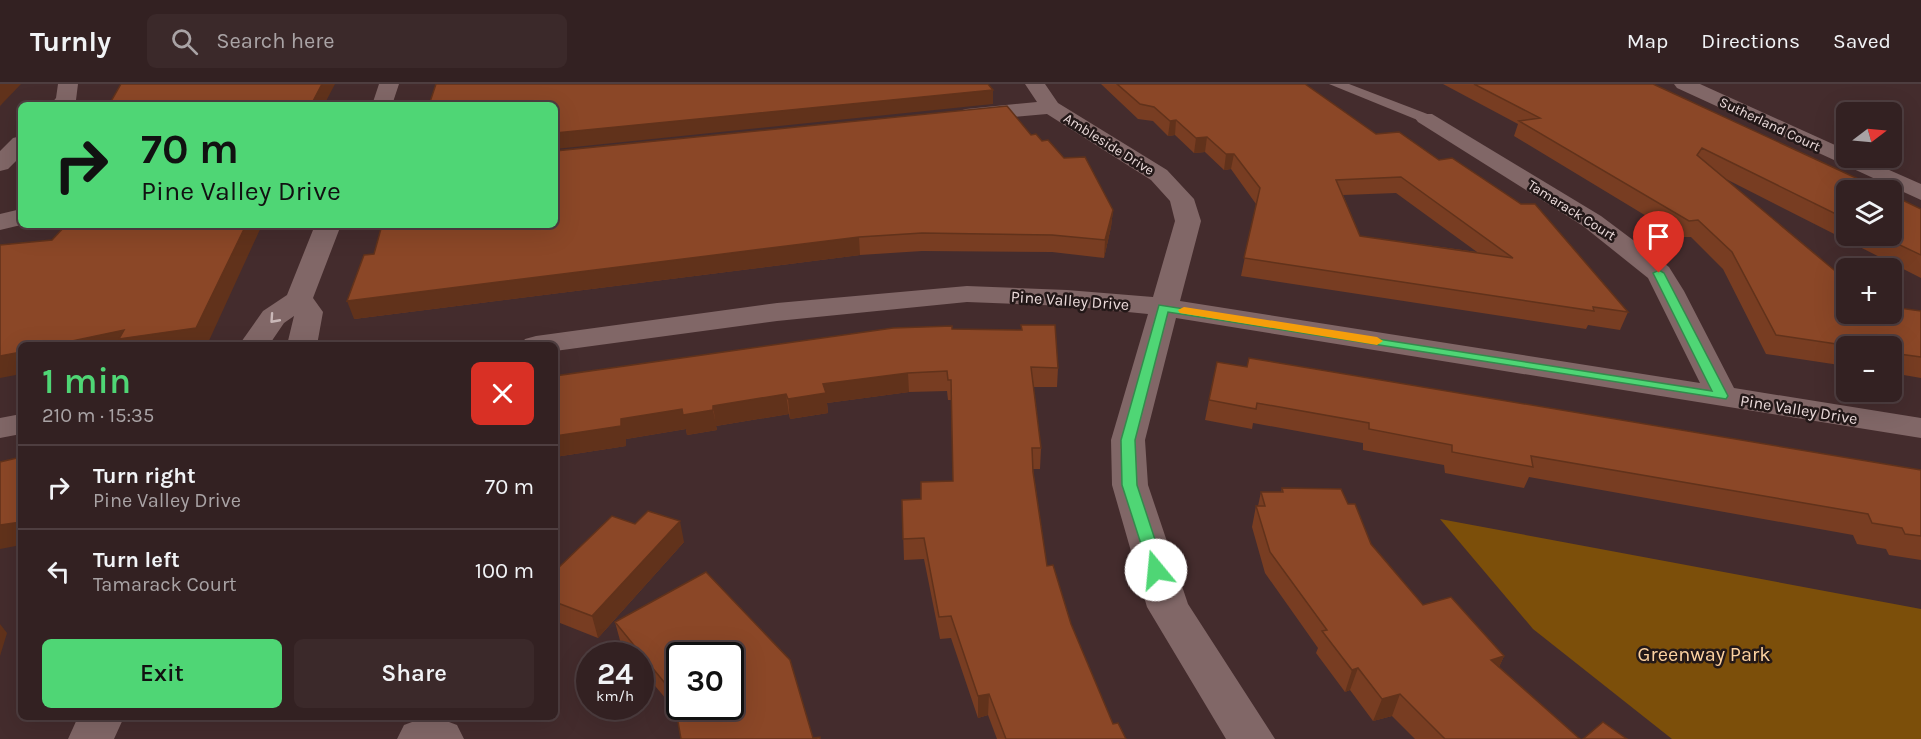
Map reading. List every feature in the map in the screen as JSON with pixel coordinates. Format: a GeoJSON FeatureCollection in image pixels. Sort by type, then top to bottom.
{"type":"FeatureCollection","features":[{"type":"Feature","properties":{"kind":"street"},"geometry":{"type":"LineString","coordinates":[[64,102],[66,100],[68,84]]}},
{"type":"Feature","properties":{"kind":"street"},"geometry":{"type":"LineString","coordinates":[[383,102],[390,84]]}},
{"type":"Feature","properties":{"kind":"street","name":"Ambleside Drive"},"geometry":{"type":"LineString","coordinates":[[1035,84],[1051,107],[1159,175],[1182,199],[1188,221],[1128,440],[1130,485],[1168,607],[1217,688],[1252,739]]}},
{"type":"Feature","properties":{"kind":"street","name":"Sutherland Court"},"geometry":{"type":"LineString","coordinates":[[1684,84],[1921,193]]}},
{"type":"Feature","properties":{"kind":"street"},"geometry":{"type":"LineString","coordinates":[[949,117],[1051,107]]}},
{"type":"Feature","properties":{"kind":"street","name":"Tamarack Court"},"geometry":{"type":"LineString","coordinates":[[1425,118],[1592,221],[1659,273],[1722,396]]}},
{"type":"Feature","properties":{"kind":"street"},"geometry":{"type":"LineString","coordinates":[[0,164],[18,146]]}},
{"type":"Feature","properties":{"kind":"street"},"geometry":{"type":"LineString","coordinates":[[0,222],[18,218]]}},
{"type":"Feature","properties":{"kind":"street"},"geometry":{"type":"LineString","coordinates":[[256,342],[273,317],[300,299],[327,228]]}},
{"type":"Feature","properties":{"kind":"street","name":"Pine Valley Drive"},"geometry":{"type":"LineString","coordinates":[[558,342],[777,312],[967,294],[1068,298],[1163,307],[1921,428]]}},
{"type":"Feature","properties":{"kind":"street"},"geometry":{"type":"LineString","coordinates":[[300,299],[309,312],[303,342]]}},
{"type":"Feature","properties":{"kind":"street"},"geometry":{"type":"LineString","coordinates":[[0,428],[18,425]]}},
{"type":"Feature","properties":{"kind":"street"},"geometry":{"type":"LineString","coordinates":[[91,739],[100,720]]}},
{"type":"Feature","properties":{"kind":"street"},"geometry":{"type":"LineString","coordinates":[[420,739],[441,739]]}},
{"type":"Feature","properties":{"kind":"lane"},"geometry":{"type":"LineString","coordinates":[[1336,84],[1425,118]]}},
{"type":"Feature","properties":{"kind":"green space","name":"Greenway Park"},"geometry":{"type":"Polygon","coordinates":[[[1440,519],[1921,609],[1921,739],[1672,739],[1533,629],[1440,519]]]}},
{"type":"Feature","properties":{"kind":"building"},"geometry":{"type":"Polygon","coordinates":[[[121,84],[322,84],[313,102],[111,102],[121,84]]]}},
{"type":"Feature","properties":{"kind":"building"},"geometry":{"type":"Polygon","coordinates":[[[436,84],[988,84],[993,90],[558,133],[558,102],[430,102],[436,84]]]}},
{"type":"Feature","properties":{"kind":"building"},"geometry":{"type":"Polygon","coordinates":[[[1117,84],[1305,84],[1376,134],[1399,132],[1439,160],[1452,158],[1521,204],[1535,204],[1628,312],[1593,307],[1594,311],[1244,258],[1260,188],[1234,154],[1226,154],[1207,137],[1196,138],[1176,120],[1170,121],[1154,107],[1140,104],[1117,84]],[[1401,177],[1336,180],[1360,236],[1513,258],[1401,177]]]}},
{"type":"Feature","properties":{"kind":"building"},"geometry":{"type":"Polygon","coordinates":[[[1474,84],[1653,84],[1860,180],[1836,180],[1836,214],[1702,148],[1697,155],[1836,272],[1836,324],[1902,324],[1902,308],[1921,311],[1921,357],[1902,354],[1902,336],[1836,336],[1836,344],[1776,335],[1732,252],[1698,220],[1689,221],[1519,121],[1540,118],[1474,84]]]}},
{"type":"Feature","properties":{"kind":"building"},"geometry":{"type":"Polygon","coordinates":[[[1007,106],[1031,135],[1036,134],[1042,141],[1048,140],[1064,158],[1085,157],[1113,210],[1105,240],[1052,235],[922,233],[859,237],[347,301],[364,255],[374,254],[381,228],[558,228],[558,151],[1007,106]]]}},
{"type":"Feature","properties":{"kind":"building"},"geometry":{"type":"Polygon","coordinates":[[[1902,200],[1921,209],[1921,255],[1902,246],[1902,200]]]}},
{"type":"Feature","properties":{"kind":"building"},"geometry":{"type":"Polygon","coordinates":[[[63,228],[245,228],[196,328],[119,339],[124,330],[67,342],[18,342],[18,353],[0,356],[0,245],[52,240],[63,228]]]}},
{"type":"Feature","properties":{"kind":"building"},"geometry":{"type":"Polygon","coordinates":[[[1021,325],[1055,325],[1058,368],[1031,367],[1041,448],[1032,448],[1033,472],[1047,566],[1053,565],[1071,624],[1113,724],[1118,723],[1126,739],[1006,739],[989,694],[978,696],[951,616],[939,617],[924,538],[903,539],[902,500],[921,499],[921,482],[953,481],[951,380],[948,380],[947,371],[908,373],[823,384],[826,393],[788,399],[786,394],[713,406],[713,410],[683,415],[682,409],[621,419],[621,426],[558,436],[558,376],[893,328],[952,326],[952,329],[1022,330],[1021,325]]]}},
{"type":"Feature","properties":{"kind":"building"},"geometry":{"type":"Polygon","coordinates":[[[1249,358],[1921,470],[1921,536],[1905,534],[1902,528],[1872,523],[1868,514],[1531,456],[1533,467],[1452,452],[1452,445],[1369,429],[1369,423],[1257,403],[1256,409],[1209,400],[1217,362],[1247,367],[1249,358]]]}},
{"type":"Feature","properties":{"kind":"building"},"geometry":{"type":"Polygon","coordinates":[[[18,458],[18,522],[0,525],[0,462],[18,458]]]}},
{"type":"Feature","properties":{"kind":"building"},"geometry":{"type":"Polygon","coordinates":[[[1282,488],[1341,489],[1348,504],[1355,504],[1371,544],[1423,605],[1451,597],[1504,656],[1491,660],[1580,739],[1445,739],[1400,694],[1382,699],[1358,668],[1352,670],[1322,631],[1327,630],[1270,552],[1256,506],[1265,506],[1261,492],[1283,492],[1282,488]]]}},
{"type":"Feature","properties":{"kind":"building"},"geometry":{"type":"Polygon","coordinates":[[[648,511],[680,521],[592,616],[558,603],[558,568],[612,516],[635,524],[648,511]]]}},
{"type":"Feature","properties":{"kind":"building"},"geometry":{"type":"Polygon","coordinates":[[[706,572],[790,660],[813,738],[820,737],[820,739],[681,739],[678,720],[744,720],[744,642],[666,642],[666,684],[654,670],[654,642],[631,642],[615,622],[706,572]]]}},
{"type":"Feature","properties":{"kind":"building"},"geometry":{"type":"Polygon","coordinates":[[[1603,722],[1627,739],[1583,739],[1603,722]]]}},
{"type":"Feature","properties":{"kind":"slow traffic"},"geometry":{"type":"LineString","coordinates":[[1184,310],[1377,341]]}},
{"type":"Feature","properties":{"kind":"route"},"geometry":{"type":"LineString","coordinates":[[1156,570],[1130,485],[1128,440],[1163,307],[1722,396],[1659,273]]}}]}
